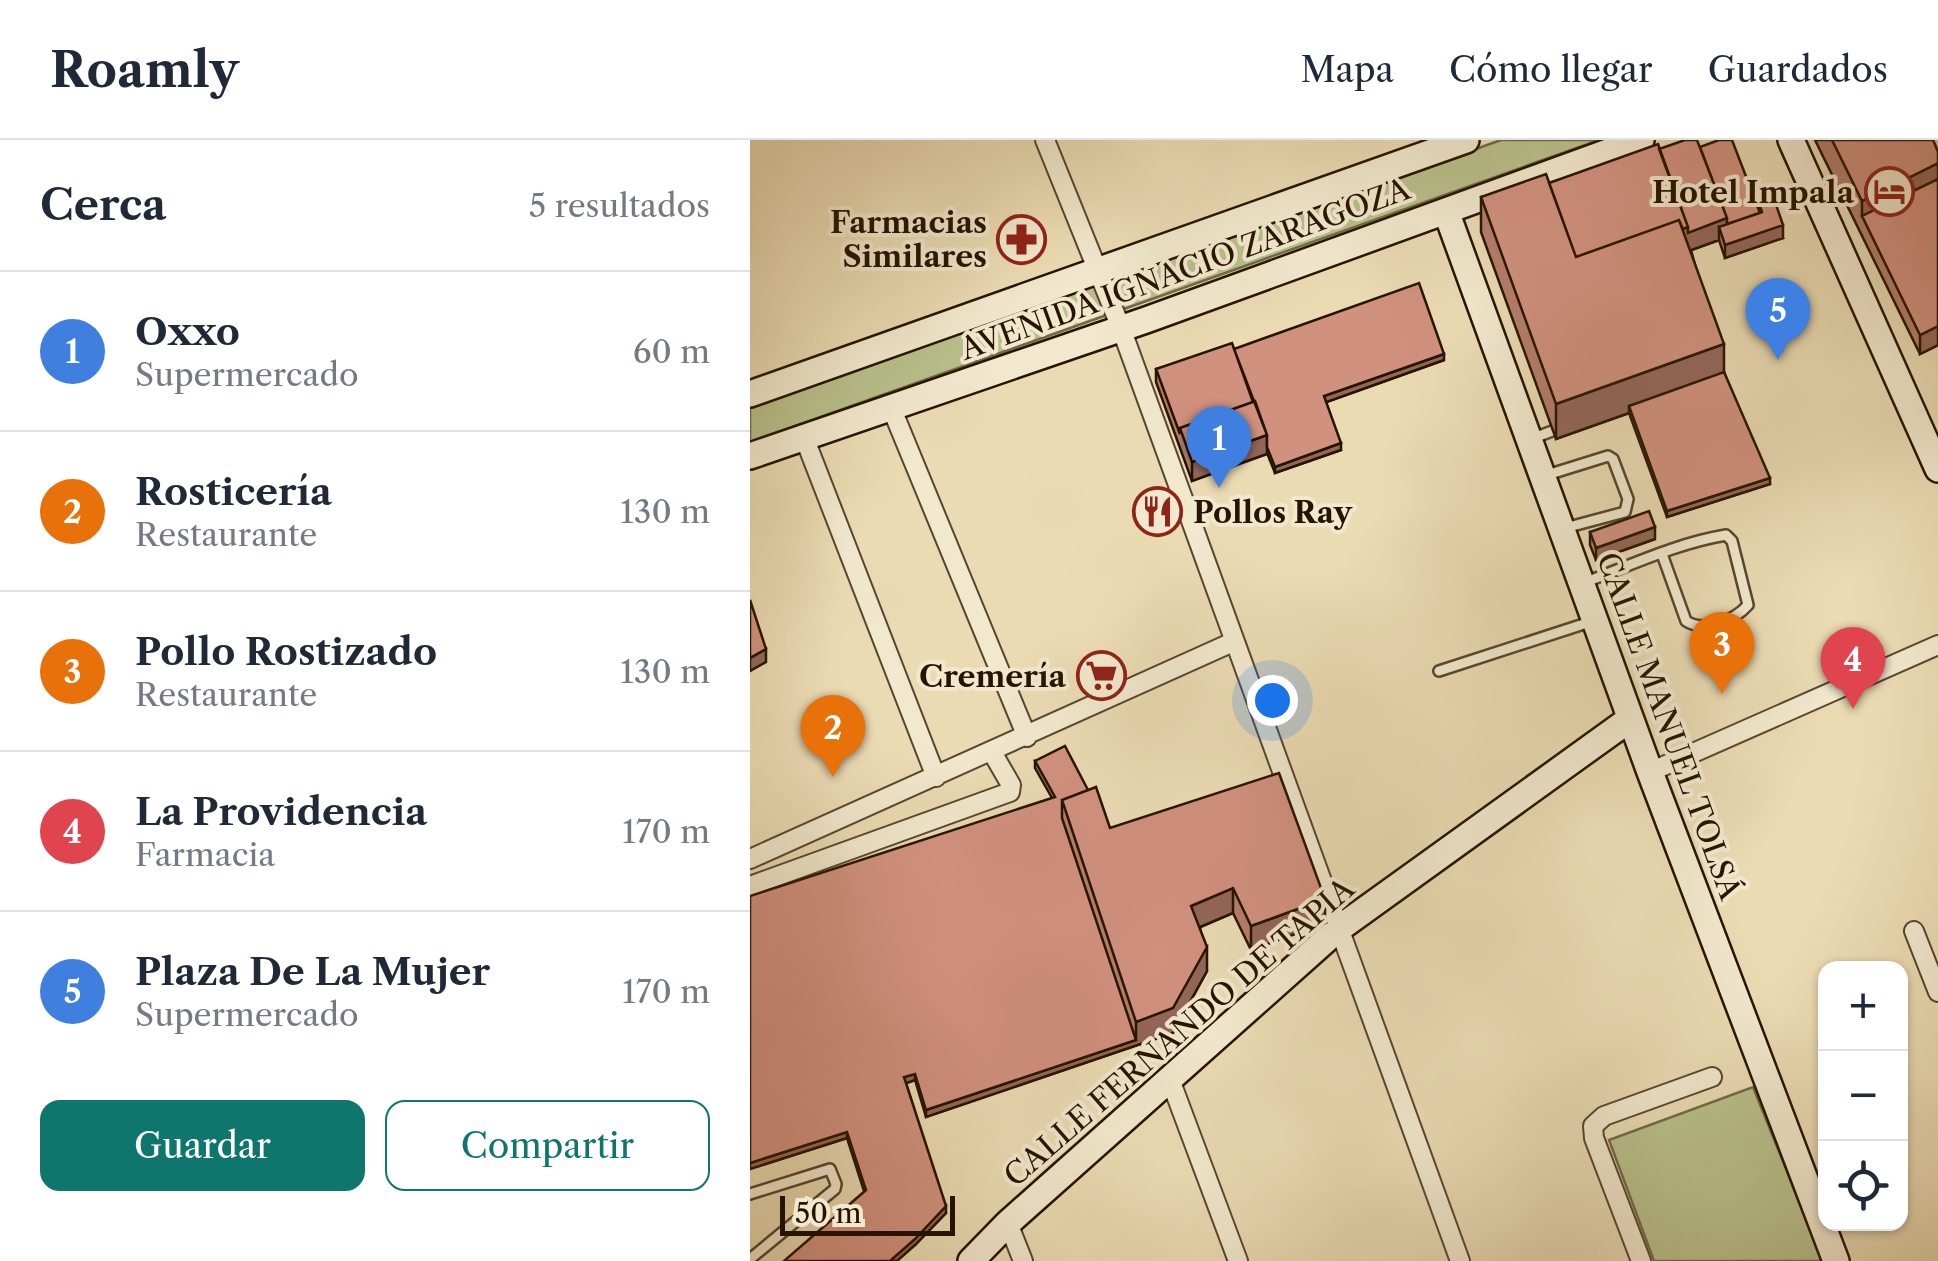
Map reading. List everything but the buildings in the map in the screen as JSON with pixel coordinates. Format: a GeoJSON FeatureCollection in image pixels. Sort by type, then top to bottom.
{"type":"FeatureCollection","features":[{"type":"Feature","properties":{"kind":"street"},"geometry":{"type":"LineString","coordinates":[[1044,140],[1121,328],[1460,1261]]}},
{"type":"Feature","properties":{"kind":"street","name":"AVENIDA IGNACIO ZARAGOZA"},"geometry":{"type":"LineString","coordinates":[[750,394],[1466,140]]}},
{"type":"Feature","properties":{"kind":"street","name":"AVENIDA IGNACIO ZARAGOZA"},"geometry":{"type":"LineString","coordinates":[[750,456],[1121,328],[1641,140]]}},
{"type":"Feature","properties":{"kind":"street"},"geometry":{"type":"LineString","coordinates":[[1791,140],[1938,469]]}},
{"type":"Feature","properties":{"kind":"street","name":"CALLE MANUEL TOLSÁ"},"geometry":{"type":"LineString","coordinates":[[1446,211],[1630,720],[1836,1261]]}},
{"type":"Feature","properties":{"kind":"street"},"geometry":{"type":"LineString","coordinates":[[891,407],[1027,737]]}},
{"type":"Feature","properties":{"kind":"street"},"geometry":{"type":"LineString","coordinates":[[804,437],[936,777]]}},
{"type":"Feature","properties":{"kind":"street"},"geometry":{"type":"LineString","coordinates":[[750,859],[1233,642]]}},
{"type":"Feature","properties":{"kind":"street"},"geometry":{"type":"LineString","coordinates":[[1650,772],[1938,645]]}},
{"type":"Feature","properties":{"kind":"street","name":"CALLE FERNANDO DE TAPIA"},"geometry":{"type":"LineString","coordinates":[[971,1261],[1008,1223],[1171,1082],[1337,930],[1630,720]]}},
{"type":"Feature","properties":{"kind":"street"},"geometry":{"type":"LineString","coordinates":[[750,886],[1010,792],[1011,785],[992,752]]}},
{"type":"Feature","properties":{"kind":"street"},"geometry":{"type":"LineString","coordinates":[[1914,931],[1938,992]]}},
{"type":"Feature","properties":{"kind":"street"},"geometry":{"type":"LineString","coordinates":[[1641,1261],[1594,1138],[1594,1126],[1604,1116],[1712,1076]]}},
{"type":"Feature","properties":{"kind":"street"},"geometry":{"type":"LineString","coordinates":[[1171,1082],[1238,1261]]}},
{"type":"Feature","properties":{"kind":"street"},"geometry":{"type":"LineString","coordinates":[[1008,1223],[1023,1261]]}},
{"type":"Feature","properties":{"kind":"lane"},"geometry":{"type":"LineString","coordinates":[[1530,439],[1567,425]]}},
{"type":"Feature","properties":{"kind":"lane"},"geometry":{"type":"LineString","coordinates":[[1544,476],[1608,456],[1628,499],[1625,512],[1562,529]]}},
{"type":"Feature","properties":{"kind":"lane"},"geometry":{"type":"LineString","coordinates":[[1581,584],[1662,554],[1726,535],[1732,541],[1748,605],[1742,612],[1704,628],[1686,622],[1662,554]]}},
{"type":"Feature","properties":{"kind":"lane"},"geometry":{"type":"LineString","coordinates":[[1439,671],[1594,621]]}},
{"type":"Feature","properties":{"kind":"lane"},"geometry":{"type":"LineString","coordinates":[[750,1194],[830,1169],[836,1184],[835,1189],[750,1260]]}},
{"type":"Feature","properties":{"kind":"green space"},"geometry":{"type":"Polygon","coordinates":[[[1501,140],[1599,140],[750,442],[750,407],[1501,140]]]}},
{"type":"Feature","properties":{"kind":"green space"},"geometry":{"type":"Polygon","coordinates":[[[1753,1087],[1823,1261],[1654,1261],[1609,1140],[1753,1087]]]}},
{"type":"Feature","properties":{"kind":"place","name":"Hotel Impala"},"geometry":{"type":"Point","coordinates":[1889,192]}},
{"type":"Feature","properties":{"kind":"place","name":"Farmacias Similares"},"geometry":{"type":"Point","coordinates":[1022,239]}},
{"type":"Feature","properties":{"kind":"place","name":"Plaza De La Mujer"},"geometry":{"type":"Point","coordinates":[1778,360]}},
{"type":"Feature","properties":{"kind":"place","name":"Oxxo"},"geometry":{"type":"Point","coordinates":[1219,488]}},
{"type":"Feature","properties":{"kind":"place","name":"Pollos Ray"},"geometry":{"type":"Point","coordinates":[1158,512]}},
{"type":"Feature","properties":{"kind":"place","name":"Cremería"},"geometry":{"type":"Point","coordinates":[1101,676]}},
{"type":"Feature","properties":{"kind":"place","name":"Pollo Rostizado"},"geometry":{"type":"Point","coordinates":[1722,694]}},
{"type":"Feature","properties":{"kind":"place","name":"La Providencia"},"geometry":{"type":"Point","coordinates":[1853,709]}},
{"type":"Feature","properties":{"kind":"place","name":"Rosticería"},"geometry":{"type":"Point","coordinates":[833,777]}}]}
